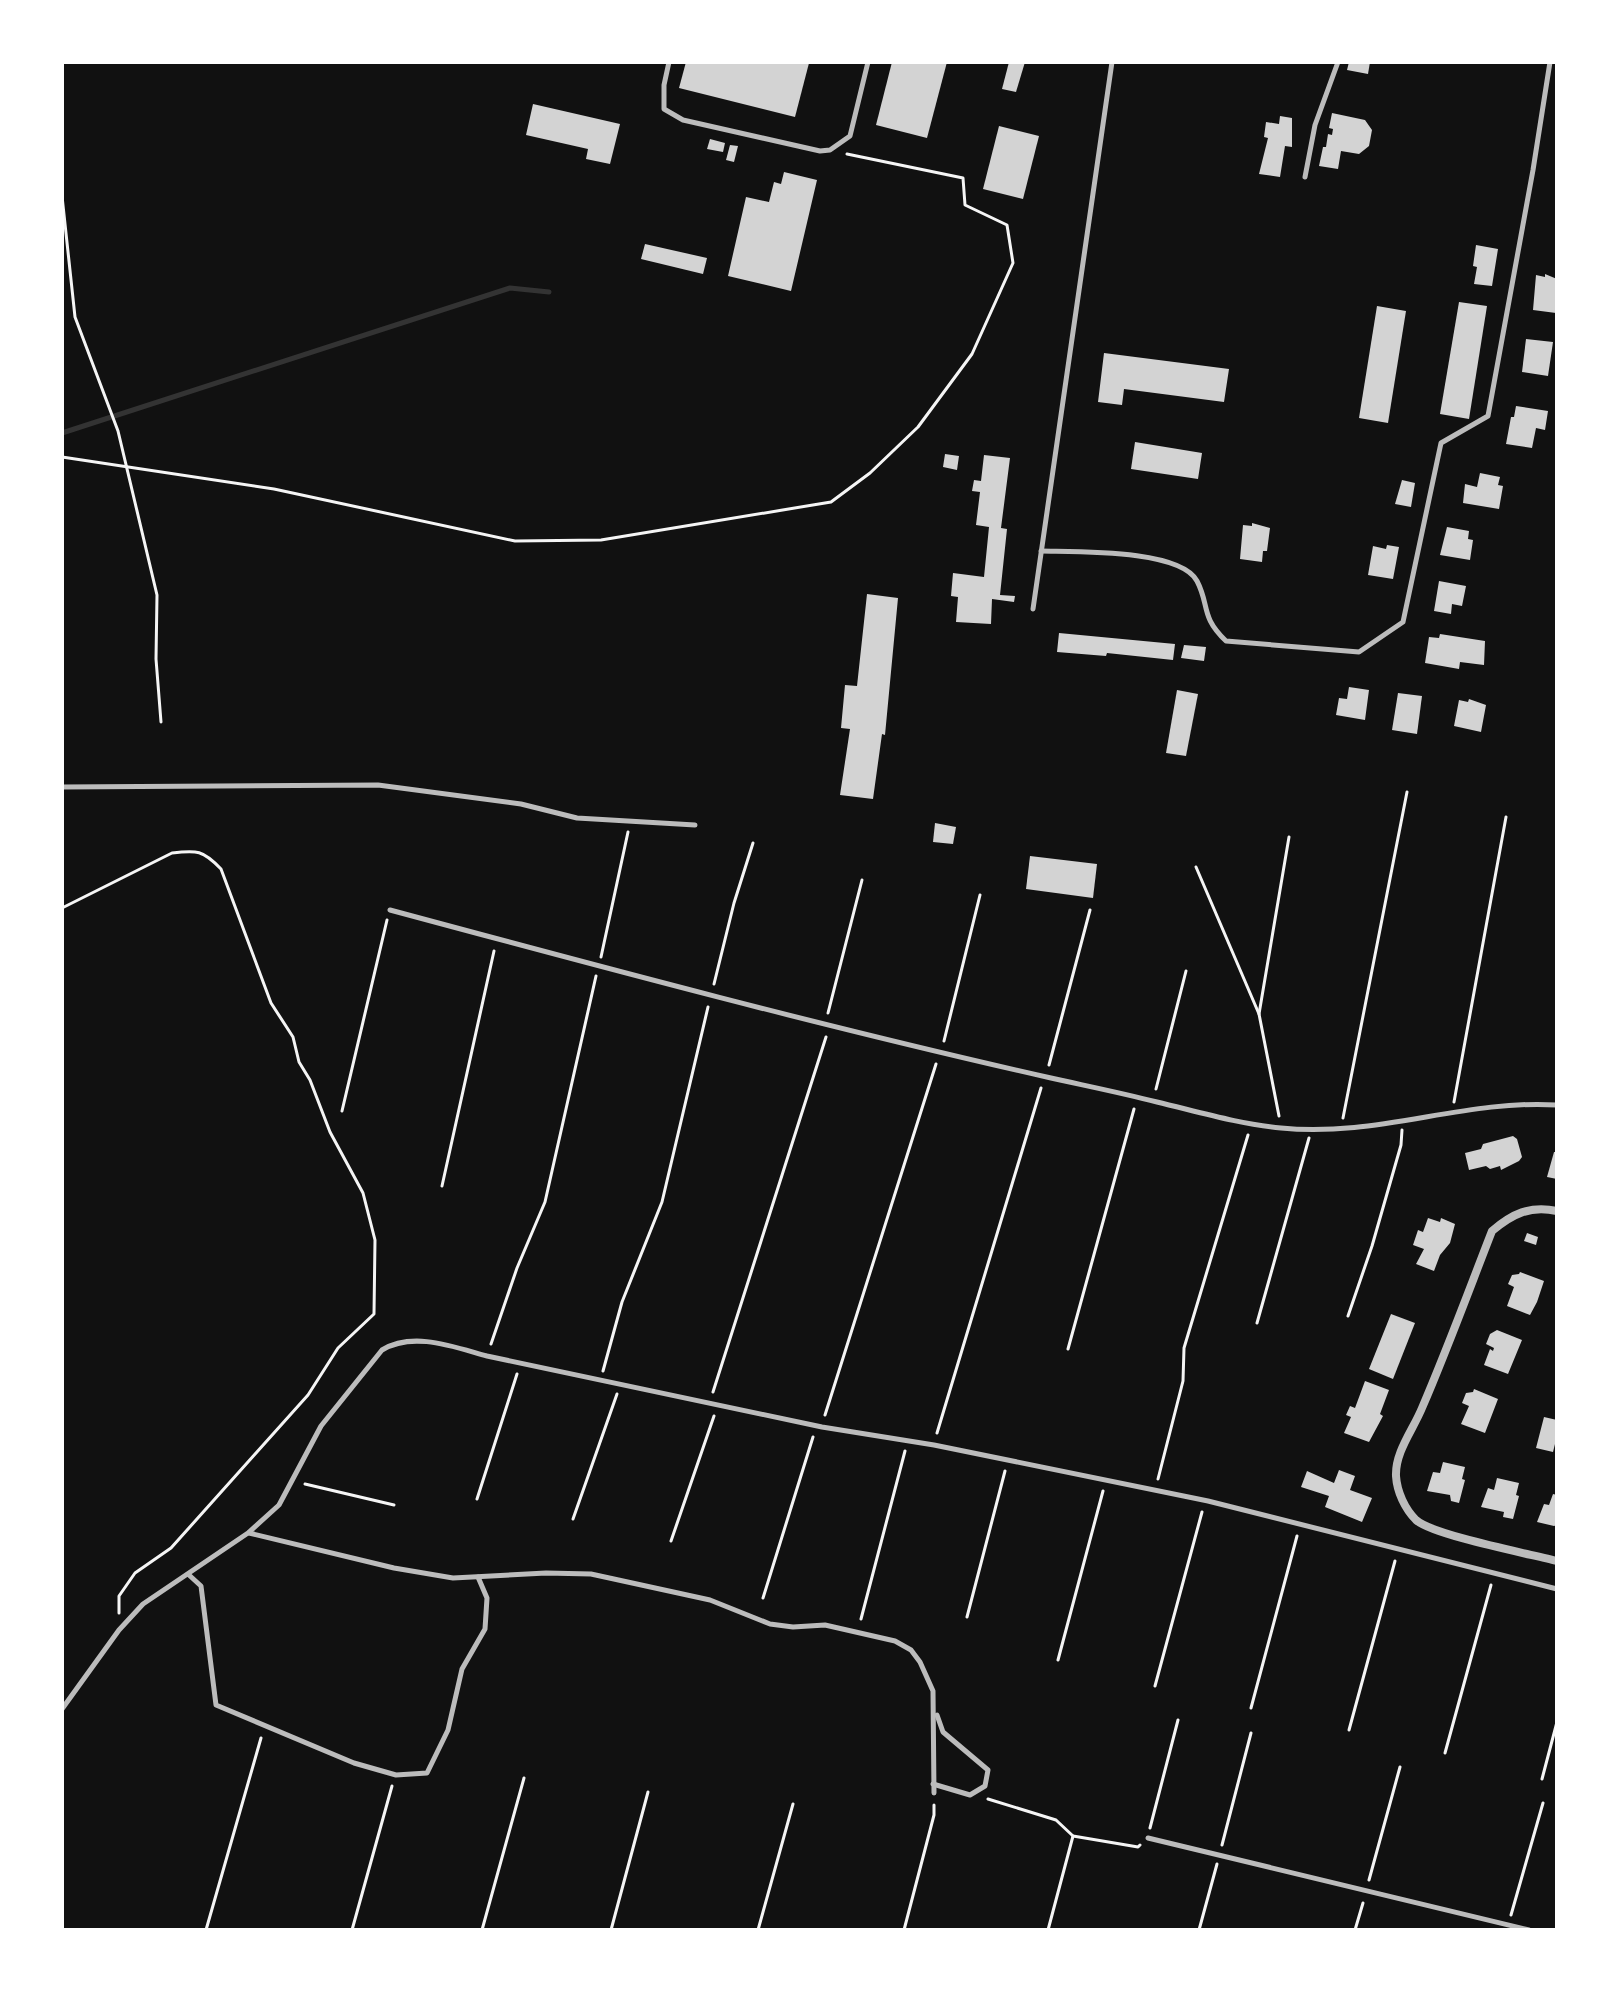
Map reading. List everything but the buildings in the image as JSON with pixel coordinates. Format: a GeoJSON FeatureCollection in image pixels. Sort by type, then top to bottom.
{"type":"FeatureCollection","features":[{"type":"Feature","properties":{"kind":"street"},"geometry":{"type":"LineString","coordinates":[[1557,1211],[1525,1210],[1508,1217],[1492,1231],[1401,1454],[1396,1478],[1403,1504],[1418,1522],[1445,1533],[1557,1561]]}},
{"type":"Feature","properties":{"kind":"lane"},"geometry":{"type":"LineString","coordinates":[[669,62],[664,85],[664,109],[683,120],[820,151],[830,150],[850,136],[868,62]]}},
{"type":"Feature","properties":{"kind":"lane"},"geometry":{"type":"LineString","coordinates":[[1033,609],[1112,62]]}},
{"type":"Feature","properties":{"kind":"lane"},"geometry":{"type":"LineString","coordinates":[[1305,177],[1315,125],[1338,62]]}},
{"type":"Feature","properties":{"kind":"lane"},"geometry":{"type":"LineString","coordinates":[[1041,551],[1168,561],[1190,571],[1198,582],[1205,612],[1213,629],[1226,641],[1359,652],[1403,622],[1441,443],[1488,416],[1550,62]]}},
{"type":"Feature","properties":{"kind":"lane"},"geometry":{"type":"LineString","coordinates":[[62,787],[378,785],[521,804],[577,818],[695,825]]}},
{"type":"Feature","properties":{"kind":"lane"},"geometry":{"type":"LineString","coordinates":[[390,910],[827,1025],[1251,1124],[1311,1131],[1342,1130],[1486,1108],[1535,1103],[1557,1105]]}},
{"type":"Feature","properties":{"kind":"lane"},"geometry":{"type":"LineString","coordinates":[[62,1709],[119,1630],[143,1604],[248,1533],[279,1505],[321,1426],[382,1350],[392,1344],[433,1342],[819,1426],[1008,1459],[1205,1501],[1557,1589]]}},
{"type":"Feature","properties":{"kind":"lane"},"geometry":{"type":"LineString","coordinates":[[248,1533],[394,1568],[453,1578],[591,1574],[710,1600],[770,1624],[793,1627],[825,1625],[895,1641],[911,1650],[933,1691],[934,1793]]}},
{"type":"Feature","properties":{"kind":"lane"},"geometry":{"type":"LineString","coordinates":[[189,1575],[201,1586],[216,1705],[354,1763],[396,1775],[427,1773],[439,1752],[448,1730],[462,1669],[485,1629],[487,1598],[478,1577]]}},
{"type":"Feature","properties":{"kind":"lane"},"geometry":{"type":"LineString","coordinates":[[933,1784],[970,1795],[985,1786],[988,1770],[943,1732],[935,1710]]}},
{"type":"Feature","properties":{"kind":"lane"},"geometry":{"type":"LineString","coordinates":[[1148,1838],[1529,1930]]}},
{"type":"Feature","properties":{"kind":"path"},"geometry":{"type":"LineString","coordinates":[[62,457],[274,489],[515,541],[601,540],[831,502],[870,473],[918,427],[972,354],[1013,263],[1007,225],[965,205],[963,178],[830,150]]}},
{"type":"Feature","properties":{"kind":"path"},"geometry":{"type":"LineString","coordinates":[[62,196],[75,317],[118,431],[157,595],[156,659],[161,722]]}},
{"type":"Feature","properties":{"kind":"path"},"geometry":{"type":"LineString","coordinates":[[1342,1130],[1407,792]]}},
{"type":"Feature","properties":{"kind":"path"},"geometry":{"type":"LineString","coordinates":[[1454,1101],[1506,817]]}},
{"type":"Feature","properties":{"kind":"path"},"geometry":{"type":"LineString","coordinates":[[487,1356],[517,1268],[545,1202],[628,832]]}},
{"type":"Feature","properties":{"kind":"path"},"geometry":{"type":"LineString","coordinates":[[1259,1014],[1289,837]]}},
{"type":"Feature","properties":{"kind":"path"},"geometry":{"type":"LineString","coordinates":[[600,1379],[622,1302],[662,1202],[734,903],[753,843]]}},
{"type":"Feature","properties":{"kind":"path"},"geometry":{"type":"LineString","coordinates":[[62,908],[172,853],[192,851],[207,854],[221,869],[271,1003],[293,1037],[299,1062],[310,1080],[330,1132],[363,1193],[375,1240],[374,1314],[338,1348],[308,1395],[171,1548],[135,1573],[119,1596],[119,1630]]}},
{"type":"Feature","properties":{"kind":"path"},"geometry":{"type":"LineString","coordinates":[[1196,867],[1259,1014],[1281,1128]]}},
{"type":"Feature","properties":{"kind":"path"},"geometry":{"type":"LineString","coordinates":[[710,1403],[827,1025],[862,880]]}},
{"type":"Feature","properties":{"kind":"path"},"geometry":{"type":"LineString","coordinates":[[763,1598],[941,1053],[980,895]]}},
{"type":"Feature","properties":{"kind":"path"},"geometry":{"type":"LineString","coordinates":[[342,1111],[390,910]]}},
{"type":"Feature","properties":{"kind":"path"},"geometry":{"type":"LineString","coordinates":[[934,1445],[1045,1077],[1090,910]]}},
{"type":"Feature","properties":{"kind":"path"},"geometry":{"type":"LineString","coordinates":[[442,1186],[497,939]]}},
{"type":"Feature","properties":{"kind":"path"},"geometry":{"type":"LineString","coordinates":[[1153,1101],[1186,971]]}},
{"type":"Feature","properties":{"kind":"path"},"geometry":{"type":"LineString","coordinates":[[1068,1349],[1137,1097]]}},
{"type":"Feature","properties":{"kind":"path"},"geometry":{"type":"LineString","coordinates":[[1155,1490],[1183,1381],[1184,1348],[1251,1124]]}},
{"type":"Feature","properties":{"kind":"path"},"geometry":{"type":"LineString","coordinates":[[1257,1323],[1311,1131]]}},
{"type":"Feature","properties":{"kind":"path"},"geometry":{"type":"LineString","coordinates":[[1348,1316],[1401,1145]]}},
{"type":"Feature","properties":{"kind":"path"},"geometry":{"type":"LineString","coordinates":[[477,1499],[521,1363]]}},
{"type":"Feature","properties":{"kind":"path"},"geometry":{"type":"LineString","coordinates":[[573,1519],[621,1383]]}},
{"type":"Feature","properties":{"kind":"path"},"geometry":{"type":"LineString","coordinates":[[671,1541],[717,1405]]}},
{"type":"Feature","properties":{"kind":"path"},"geometry":{"type":"LineString","coordinates":[[861,1619],[908,1440]]}},
{"type":"Feature","properties":{"kind":"path"},"geometry":{"type":"LineString","coordinates":[[967,1617],[1008,1459]]}},
{"type":"Feature","properties":{"kind":"path"},"geometry":{"type":"LineString","coordinates":[[1058,1660],[1106,1480]]}},
{"type":"Feature","properties":{"kind":"path"},"geometry":{"type":"LineString","coordinates":[[302,1483],[394,1505]]}},
{"type":"Feature","properties":{"kind":"path"},"geometry":{"type":"LineString","coordinates":[[1155,1686],[1205,1501]]}},
{"type":"Feature","properties":{"kind":"path"},"geometry":{"type":"LineString","coordinates":[[1251,1708],[1301,1525]]}},
{"type":"Feature","properties":{"kind":"path"},"geometry":{"type":"LineString","coordinates":[[1349,1730],[1398,1549]]}},
{"type":"Feature","properties":{"kind":"path"},"geometry":{"type":"LineString","coordinates":[[1445,1753],[1494,1573]]}},
{"type":"Feature","properties":{"kind":"path"},"geometry":{"type":"LineString","coordinates":[[970,1795],[1056,1820],[1073,1836],[1138,1847],[1148,1838],[1178,1720]]}},
{"type":"Feature","properties":{"kind":"path"},"geometry":{"type":"LineString","coordinates":[[1542,1779],[1557,1722]]}},
{"type":"Feature","properties":{"kind":"path"},"geometry":{"type":"LineString","coordinates":[[206,1930],[266,1727]]}},
{"type":"Feature","properties":{"kind":"path"},"geometry":{"type":"LineString","coordinates":[[1199,1930],[1251,1733]]}},
{"type":"Feature","properties":{"kind":"path"},"geometry":{"type":"LineString","coordinates":[[1355,1930],[1400,1767]]}},
{"type":"Feature","properties":{"kind":"path"},"geometry":{"type":"LineString","coordinates":[[352,1930],[396,1775]]}},
{"type":"Feature","properties":{"kind":"path"},"geometry":{"type":"LineString","coordinates":[[482,1930],[524,1778]]}},
{"type":"Feature","properties":{"kind":"path"},"geometry":{"type":"LineString","coordinates":[[611,1930],[648,1792]]}},
{"type":"Feature","properties":{"kind":"path"},"geometry":{"type":"LineString","coordinates":[[904,1930],[934,1815],[934,1793]]}},
{"type":"Feature","properties":{"kind":"path"},"geometry":{"type":"LineString","coordinates":[[1509,1925],[1543,1803]]}},
{"type":"Feature","properties":{"kind":"path"},"geometry":{"type":"LineString","coordinates":[[758,1930],[793,1804]]}},
{"type":"Feature","properties":{"kind":"path"},"geometry":{"type":"LineString","coordinates":[[1048,1930],[1073,1836]]}},
{"type":"Feature","properties":{"kind":"waterway"},"geometry":{"type":"LineString","coordinates":[[62,433],[510,288],[549,292]]}}]}
